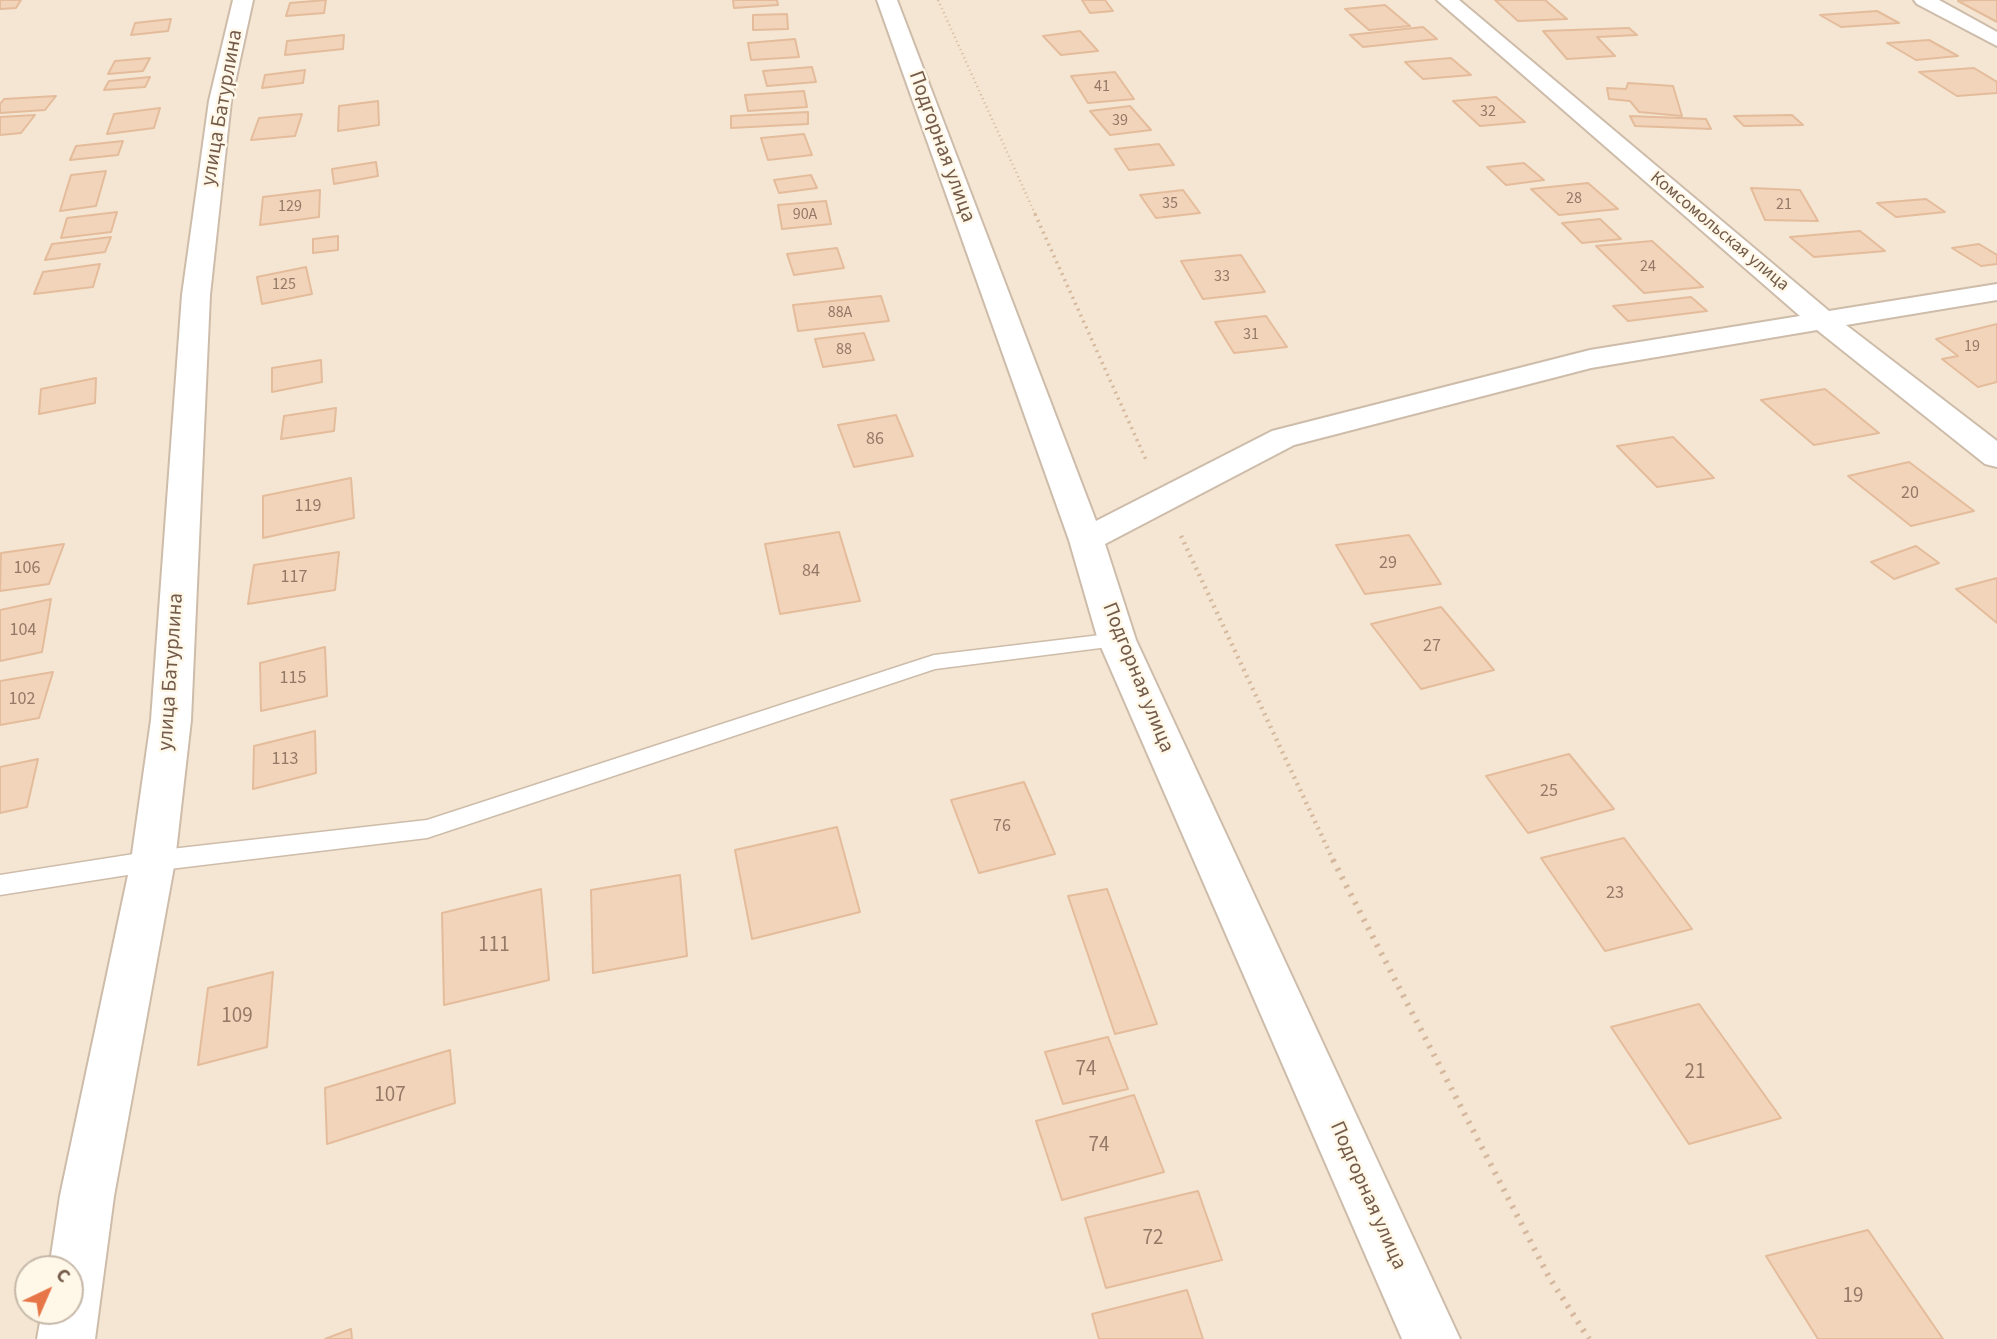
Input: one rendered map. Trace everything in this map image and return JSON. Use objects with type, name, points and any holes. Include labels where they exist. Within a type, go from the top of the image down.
[{"type":"street","name":"улица Батурлина","points":[[66,1339],[87,1196],[153,861],[171,720],[196,295],[220,101],[243,0]]},
{"type":"street","name":"Подгорная улица","points":[[887,0],[1086,540],[1117,640],[1432,1339]]},
{"type":"street","name":"Комсомольская улица","points":[[1447,0],[1824,322],[1997,457]]},
{"type":"street","points":[[1924,0],[1997,40]]},
{"type":"street","points":[[1086,540],[1283,438],[1590,359],[1997,292]]},
{"type":"lane","points":[[0,885],[153,861],[427,829],[934,662],[1117,640]]},
{"type":"path","points":[[938,0],[1164,499],[1331,857],[1549,1277],[1589,1339]]},
{"type":"shaded area","points":[[0,0],[1997,0],[1997,1339],[0,1339]]},
{"type":"building","points":[[0,0],[21,0],[16,8],[0,9]]},
{"type":"building","points":[[326,0],[324,13],[286,16],[290,3]]},
{"type":"building","points":[[733,0],[777,0],[778,5],[734,8]]},
{"type":"building","points":[[1082,0],[1105,0],[1113,11],[1090,13]]},
{"type":"building","points":[[1495,0],[1545,0],[1567,19],[1518,21]]},
{"type":"building","points":[[1972,0],[1997,0],[1997,22],[1958,1]]},
{"type":"building","points":[[1385,5],[1410,26],[1369,30],[1345,9]]},
{"type":"building","points":[[1877,11],[1899,23],[1841,27],[1820,15]]},
{"type":"building","points":[[787,14],[788,29],[753,30],[753,15]]},
{"type":"building","points":[[171,19],[168,31],[131,35],[135,23]]},
{"type":"building","points":[[1423,27],[1437,39],[1363,47],[1350,35]]},
{"type":"building","points":[[1629,28],[1637,35],[1597,37],[1615,56],[1567,59],[1543,31]]},
{"type":"building","points":[[1080,31],[1098,51],[1061,55],[1043,36]]},
{"type":"building","points":[[344,35],[343,49],[285,55],[287,41]]},
{"type":"building","points":[[795,39],[799,57],[751,60],[748,43]]},
{"type":"building","points":[[1929,40],[1958,56],[1916,60],[1887,43]]},
{"type":"building","points":[[150,58],[143,71],[108,74],[115,61]]},
{"type":"building","points":[[1451,58],[1471,75],[1423,79],[1405,62]]},
{"type":"building","points":[[812,67],[816,82],[767,86],[763,71]]},
{"type":"building","points":[[1974,68],[1997,82],[1997,93],[1957,96],[1919,72]]},
{"type":"building","points":[[305,70],[303,83],[262,88],[265,75]]},
{"type":"building","points":[[1115,72],[1134,99],[1088,103],[1071,76]]},
{"type":"building","points":[[150,77],[145,87],[104,90],[109,81]]},
{"type":"building","points":[[1628,83],[1673,86],[1682,116],[1639,112],[1630,101],[1609,99],[1607,88],[1626,89]]},
{"type":"building","points":[[804,91],[807,107],[748,111],[745,95]]},
{"type":"building","points":[[56,96],[45,110],[0,113],[0,104],[4,99]]},
{"type":"building","points":[[1496,97],[1525,122],[1480,126],[1453,101]]},
{"type":"building","points":[[378,101],[379,125],[338,131],[339,106]]},
{"type":"building","points":[[1130,106],[1151,130],[1110,135],[1090,111]]},
{"type":"building","points":[[160,108],[154,128],[107,134],[114,114]]},
{"type":"building","points":[[808,112],[808,124],[731,128],[731,116]]},
{"type":"building","points":[[302,114],[295,136],[251,140],[259,118]]},
{"type":"building","points":[[35,115],[21,133],[0,135],[0,117]]},
{"type":"building","points":[[1792,115],[1803,125],[1744,126],[1734,116]]},
{"type":"building","points":[[1630,116],[1706,119],[1711,129],[1635,126]]},
{"type":"building","points":[[804,134],[812,155],[768,160],[761,138]]},
{"type":"building","points":[[123,141],[118,155],[70,160],[76,146]]},
{"type":"building","points":[[1159,144],[1174,165],[1129,170],[1115,149]]},
{"type":"building","points":[[376,162],[378,176],[334,184],[332,169]]},
{"type":"building","points":[[1524,163],[1544,180],[1506,185],[1487,167]]},
{"type":"building","points":[[106,171],[96,206],[60,211],[71,175]]},
{"type":"building","points":[[811,175],[817,188],[779,193],[774,180]]},
{"type":"building","points":[[1588,183],[1618,209],[1559,215],[1531,189]]},
{"type":"building","points":[[1751,188],[1800,190],[1818,221],[1765,220]]},
{"type":"building","points":[[320,190],[319,217],[260,225],[263,197]]},
{"type":"building","points":[[1183,190],[1200,213],[1156,218],[1140,195]]},
{"type":"building","points":[[1926,199],[1945,212],[1896,217],[1877,203]]},
{"type":"building","points":[[826,201],[831,224],[782,229],[778,205]]},
{"type":"building","points":[[117,212],[111,232],[61,238],[67,218]]},
{"type":"building","points":[[1600,219],[1621,239],[1582,243],[1562,223]]},
{"type":"building","points":[[1860,231],[1885,251],[1814,257],[1790,237]]},
{"type":"building","points":[[338,236],[338,250],[313,253],[313,239]]},
{"type":"building","points":[[111,237],[105,252],[45,260],[52,244]]},
{"type":"building","points":[[1652,241],[1703,287],[1644,293],[1596,246]]},
{"type":"building","points":[[1979,244],[1997,255],[1997,264],[1981,266],[1952,248]]},
{"type":"building","points":[[837,248],[844,268],[794,275],[787,254]]},
{"type":"building","points":[[1241,255],[1265,292],[1203,299],[1181,261]]},
{"type":"building","points":[[100,264],[93,287],[34,294],[43,272]]},
{"type":"building","points":[[306,267],[312,294],[262,304],[257,277]]},
{"type":"building","points":[[881,296],[889,321],[798,331],[793,305]]},
{"type":"building","points":[[1691,297],[1707,311],[1628,321],[1613,306]]},
{"type":"building","points":[[1266,316],[1287,347],[1234,353],[1215,322]]},
{"type":"building","points":[[1997,324],[1997,382],[1978,387],[1942,359],[1958,356],[1936,339]]},
{"type":"building","points":[[864,333],[874,360],[823,367],[815,339]]},
{"type":"building","points":[[321,360],[322,382],[272,392],[272,368]]},
{"type":"building","points":[[96,378],[95,403],[39,414],[41,389]]},
{"type":"building","points":[[1825,389],[1879,433],[1814,445],[1761,400]]},
{"type":"building","points":[[336,408],[334,431],[281,439],[284,416]]},
{"type":"building","points":[[896,415],[913,456],[854,467],[838,425]]},
{"type":"building","points":[[1673,437],[1714,478],[1657,487],[1617,446]]},
{"type":"building","points":[[1909,462],[1974,511],[1911,526],[1848,476]]},
{"type":"building","points":[[351,478],[354,518],[263,538],[263,496]]},
{"type":"building","points":[[839,532],[860,601],[780,614],[765,544]]},
{"type":"building","points":[[1409,535],[1441,584],[1365,594],[1336,545]]},
{"type":"building","points":[[64,544],[49,584],[0,591],[1,553]]},
{"type":"building","points":[[1916,546],[1939,563],[1894,579],[1871,562]]},
{"type":"building","points":[[339,552],[335,590],[248,604],[254,565]]},
{"type":"building","points":[[1997,578],[1997,623],[1956,589]]},
{"type":"building","points":[[51,599],[42,652],[0,661],[0,610]]},
{"type":"building","points":[[1441,607],[1494,670],[1421,689],[1371,624]]},
{"type":"building","points":[[325,647],[327,696],[261,711],[260,663]]},
{"type":"building","points":[[53,672],[39,718],[0,725],[0,681]]},
{"type":"building","points":[[315,731],[316,773],[253,789],[254,746]]},
{"type":"building","points":[[1569,754],[1614,809],[1528,833],[1486,776]]},
{"type":"building","points":[[38,759],[27,807],[0,813],[0,767]]},
{"type":"building","points":[[1024,782],[1055,854],[979,873],[951,800]]},
{"type":"building","points":[[837,827],[860,912],[752,939],[735,850]]},
{"type":"building","points":[[1624,838],[1692,929],[1605,951],[1541,858]]},
{"type":"building","points":[[680,875],[687,956],[593,973],[591,890]]},
{"type":"building","points":[[541,889],[549,980],[444,1005],[442,913]]},
{"type":"building","points":[[1107,889],[1157,1024],[1115,1034],[1068,896]]},
{"type":"building","points":[[273,972],[267,1047],[198,1065],[208,988]]},
{"type":"building","points":[[1699,1004],[1781,1118],[1689,1144],[1611,1027]]},
{"type":"building","points":[[1108,1037],[1128,1089],[1063,1104],[1045,1052]]},
{"type":"building","points":[[450,1050],[455,1103],[327,1144],[325,1088]]},
{"type":"building","points":[[1134,1095],[1164,1172],[1062,1200],[1036,1121]]},
{"type":"building","points":[[1198,1191],[1222,1260],[1106,1288],[1085,1218]]},
{"type":"building","points":[[1868,1230],[1943,1339],[1818,1339],[1766,1256]]},
{"type":"building","points":[[1187,1290],[1203,1339],[1099,1339],[1092,1314]]},
{"type":"building","points":[[351,1329],[352,1339],[325,1339]]}]
